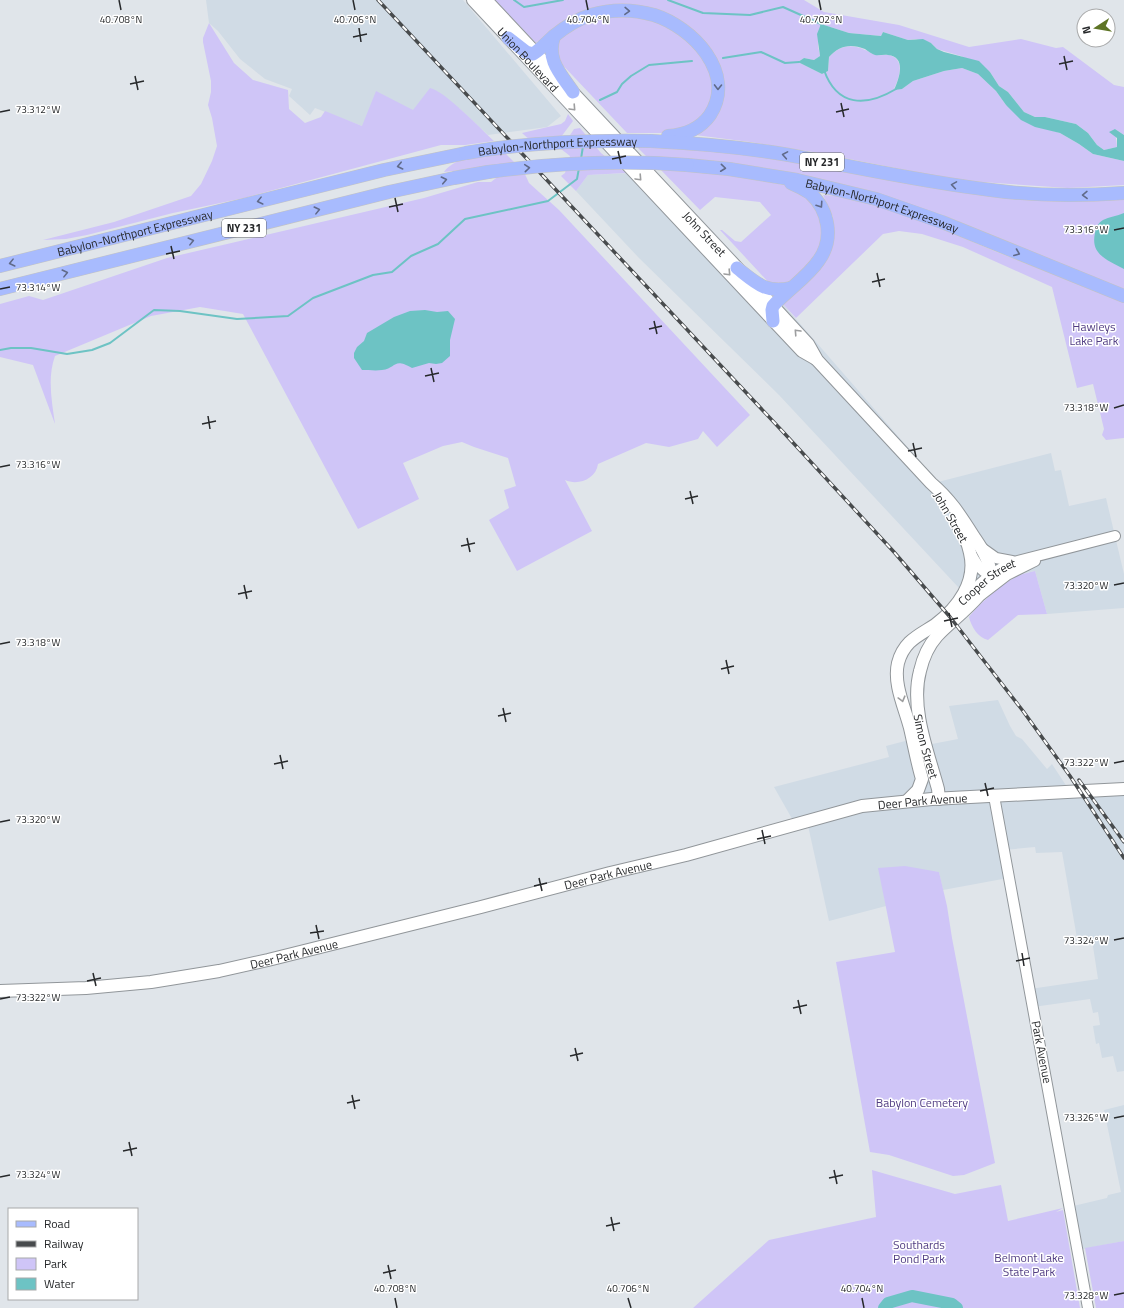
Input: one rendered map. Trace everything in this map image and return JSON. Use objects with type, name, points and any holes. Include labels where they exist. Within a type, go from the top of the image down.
[{"type":"main road","name":"Union Boulevard","points":[[473,0],[508,38],[587,115]]},
{"type":"main road","name":"Union Boulevard","points":[[486,0],[573,92],[587,115]]},
{"type":"main road","points":[[508,38],[526,52],[531,54],[573,22],[590,15],[609,11],[630,11],[654,15],[684,32],[695,41],[709,58],[717,76],[718,91],[714,106],[705,120],[688,132],[649,139]]},
{"type":"main road","points":[[554,36],[551,50],[552,59],[573,92]]},
{"type":"main road","name":"John Street","points":[[587,115],[773,306],[808,344],[817,360],[930,483],[974,548],[989,564],[990,575]]},
{"type":"main road","name":"John Street","points":[[587,115],[773,321],[802,351],[817,360]]},
{"type":"main road","name":"Babylon-Northport Expressway","points":[[0,266],[384,170],[466,153],[533,144],[649,139],[747,149],[938,183],[993,191],[1064,195],[1124,193]]},
{"type":"main road","name":"Babylon-Northport Expressway","points":[[0,289],[389,192],[454,178],[488,172],[582,163],[642,163],[729,169],[777,176],[840,189],[892,204],[942,222],[1123,295]]},
{"type":"main road","points":[[773,321],[773,306],[815,265],[822,255],[827,240],[828,224],[823,210],[811,194],[777,176]]},
{"type":"main road","points":[[737,268],[757,284],[765,288],[779,290],[791,288]]},
{"type":"main road","name":"John Street","points":[[957,604],[967,588],[970,579],[974,548]]},
{"type":"main road","points":[[973,601],[988,585],[990,575]]},
{"type":"main road","name":"Simon Street","points":[[936,799],[918,716],[916,692],[920,669],[927,652],[937,636],[973,601]]},
{"type":"main road","name":"Cooper Street","points":[[897,669],[901,656],[911,641],[941,620],[957,604]]},
{"type":"main road","name":"Simon Street","points":[[897,669],[899,688],[922,779],[918,790],[908,800]]},
{"type":"main road","name":"Simon Street","points":[[910,729],[918,745],[936,799]]},
{"type":"main road","name":"Deer Park Avenue","points":[[0,991],[86,988],[152,982],[219,971],[281,958],[610,873],[686,855],[862,806],[908,800],[1124,789]]},
{"type":"street","name":"Cooper Street","points":[[957,604],[965,599],[999,568],[1014,561],[1115,536]]},
{"type":"street","name":"John Street","points":[[974,548],[999,560],[1014,561]]},
{"type":"street","name":"Cooper Street","points":[[973,601],[1007,575],[1061,550]]},
{"type":"street","points":[[990,575],[1007,575]]},
{"type":"street","name":"Park Avenue","points":[[994,796],[1088,1308]]},
{"type":"shaded area","points":[[206,0],[463,0],[561,116],[547,127],[488,135],[459,108],[413,111],[362,126],[315,108],[310,115],[289,96],[292,89],[265,79],[240,59],[218,31],[209,23]]},
{"type":"shaded area","points":[[632,173],[765,319],[782,303],[938,482],[1051,453],[1055,471],[1061,470],[1069,506],[1106,498],[1124,574],[1124,608],[1047,614],[1035,571],[959,588],[779,395],[639,258],[576,191],[588,175]]},
{"type":"shaded area","points":[[998,700],[1016,736],[1022,739],[1047,769],[1052,764],[1069,790],[1124,787],[1124,1071],[1117,1072],[1113,1056],[1102,1058],[1099,1043],[1096,1044],[1093,1026],[1100,1025],[1098,1012],[1093,1013],[1090,999],[1033,1007],[1030,989],[1098,979],[1092,940],[1078,944],[1062,852],[1036,853],[1035,847],[1004,850],[1008,878],[943,890],[939,872],[879,868],[886,906],[829,921],[807,821],[795,824],[774,787],[889,757],[886,746],[909,740],[911,748],[958,739],[949,706]]},
{"type":"shaded area","points":[[1124,1105],[1124,1241],[1078,1250],[1069,1207],[1107,1198],[1108,1195],[1121,1192],[1104,1110]]},
{"type":"green space","points":[[495,0],[804,0],[824,12],[899,25],[969,47],[1021,39],[1056,48],[1063,47],[1114,85],[1124,87],[1124,135],[1115,129],[1117,147],[1104,150],[1097,145],[1088,133],[1076,124],[1045,117],[1035,117],[1024,112],[1008,92],[999,86],[990,72],[961,56],[937,49],[931,43],[916,39],[908,40],[883,32],[881,36],[849,33],[821,24],[818,46],[820,56],[814,60],[804,58],[798,62],[822,74],[828,71],[829,57],[841,48],[850,46],[860,48],[876,55],[889,55],[898,61],[900,70],[894,89],[902,89],[913,81],[944,71],[962,68],[978,74],[996,91],[1006,105],[1050,130],[1060,133],[1093,154],[1124,161],[1124,185],[1068,188],[967,181],[813,152],[695,135],[712,121],[718,111],[724,90],[675,19],[605,8],[541,43],[538,41],[536,43]]},
{"type":"green space","points":[[622,12],[674,27],[709,62],[714,99],[698,121],[667,133],[627,133],[556,58],[558,37],[572,26]]},
{"type":"green space","points":[[209,23],[234,63],[253,80],[288,90],[289,109],[305,123],[321,117],[325,111],[362,126],[376,91],[413,110],[430,88],[437,91],[453,103],[494,141],[465,145],[441,145],[244,198],[173,213],[87,235],[66,239],[43,240],[114,222],[191,196],[201,184],[212,161],[217,146],[208,105],[211,92],[211,81],[203,42],[203,38]]},
{"type":"green space","points":[[568,114],[573,121],[561,137],[531,141],[522,133],[561,124],[565,121]]},
{"type":"green space","points":[[580,128],[601,153],[626,173],[588,175],[576,191],[561,176],[565,173],[570,156],[561,149],[574,129]]},
{"type":"green space","points":[[635,145],[693,145],[879,175],[1124,197],[1124,289],[1106,283],[940,214],[849,186],[798,174],[751,166],[648,158]]},
{"type":"green space","points":[[504,152],[516,164],[444,172],[455,163],[471,157]]},
{"type":"green space","points":[[659,168],[732,175],[789,186],[809,195],[825,231],[818,255],[793,282],[772,286],[720,230],[735,241],[741,242],[771,215],[760,202],[715,197],[700,210]]},
{"type":"green space","points":[[524,172],[529,183],[559,210],[750,415],[717,447],[703,431],[698,439],[669,447],[646,443],[598,464],[594,474],[586,480],[581,482],[570,482],[565,480],[592,531],[517,571],[489,520],[509,508],[504,490],[516,486],[508,458],[462,442],[443,446],[403,463],[419,499],[358,529],[243,314],[200,307],[151,316],[55,356],[51,373],[51,381],[55,424],[33,365],[0,357],[0,304],[29,296],[43,300],[167,258],[424,198],[478,182],[491,182],[500,175]]},
{"type":"green space","name":"Hawleys Lake Park","points":[[823,195],[856,197],[916,218],[1124,302],[1124,438],[1106,440],[1102,435],[1104,429],[1093,384],[1077,388],[1052,287],[963,247],[922,234],[899,231],[883,234],[796,318],[782,303],[827,258],[834,240],[833,217]]},
{"type":"green space","points":[[1035,571],[1047,614],[1018,615],[988,640],[981,637],[971,624],[969,617],[973,612],[1007,582],[1020,575]]},
{"type":"green space","name":"Babylon Cemetery","points":[[905,866],[939,872],[947,906],[995,1163],[964,1175],[953,1176],[889,1155],[870,1152],[836,962],[895,952],[878,868]]},
{"type":"green space","name":"Southards Pond Park","points":[[872,1170],[955,1194],[1001,1185],[1008,1221],[1063,1208],[1056,1212],[1063,1210],[1080,1308],[693,1308],[769,1240],[876,1217]]},
{"type":"green space","name":"Belmont Lake State Park","points":[[1124,1241],[1124,1308],[1096,1308],[1085,1248]]},
{"type":"water","points":[[821,24],[849,33],[881,36],[883,32],[908,40],[923,39],[944,52],[979,61],[990,72],[999,86],[1008,92],[1024,112],[1035,117],[1045,117],[1076,124],[1088,133],[1097,145],[1104,150],[1117,147],[1117,138],[1109,132],[1115,129],[1124,135],[1124,161],[1093,154],[1060,133],[1035,127],[1021,120],[1006,105],[996,91],[978,74],[962,68],[944,71],[913,81],[902,89],[894,90],[900,69],[898,60],[894,57],[886,55],[875,55],[860,47],[850,46],[837,50],[829,57],[828,71],[822,74],[798,62],[804,58],[814,60],[820,56],[817,34]]},
{"type":"water","points":[[1124,213],[1124,269],[1102,256],[1095,247],[1094,240],[1096,229],[1101,221]]},
{"type":"water","points":[[425,310],[437,312],[448,311],[455,319],[450,340],[450,356],[442,363],[429,363],[412,368],[398,363],[382,370],[362,370],[354,358],[354,353],[357,347],[364,341],[367,333],[394,317],[410,311]]},
{"type":"waterway","points":[[514,0],[524,7],[563,0]]},
{"type":"waterway","points":[[668,0],[703,13],[750,15],[783,7],[821,25]]},
{"type":"waterway","points":[[723,58],[761,52],[785,63],[799,62]]},
{"type":"waterway","points":[[600,100],[617,92],[622,84],[631,76],[649,65],[692,61]]},
{"type":"waterway","points":[[824,70],[830,82],[837,91],[845,97],[854,100],[863,101],[874,99],[896,89]]},
{"type":"waterway","points":[[581,159],[583,146]]},
{"type":"waterway","points":[[0,350],[11,348],[31,348],[67,354],[92,350],[110,343],[154,310],[180,311],[237,319],[288,316],[313,298],[373,275],[392,272],[411,256],[438,244],[465,219],[548,201],[577,179],[579,168]]},
{"type":"waterway","points":[[884,1308],[888,1303],[912,1296],[952,1304],[957,1308]]},
{"type":"railway","points":[[378,0],[894,552],[950,617],[1023,711],[1070,776],[1124,858]]},
{"type":"railway","points":[[1079,780],[1124,842]]}]
